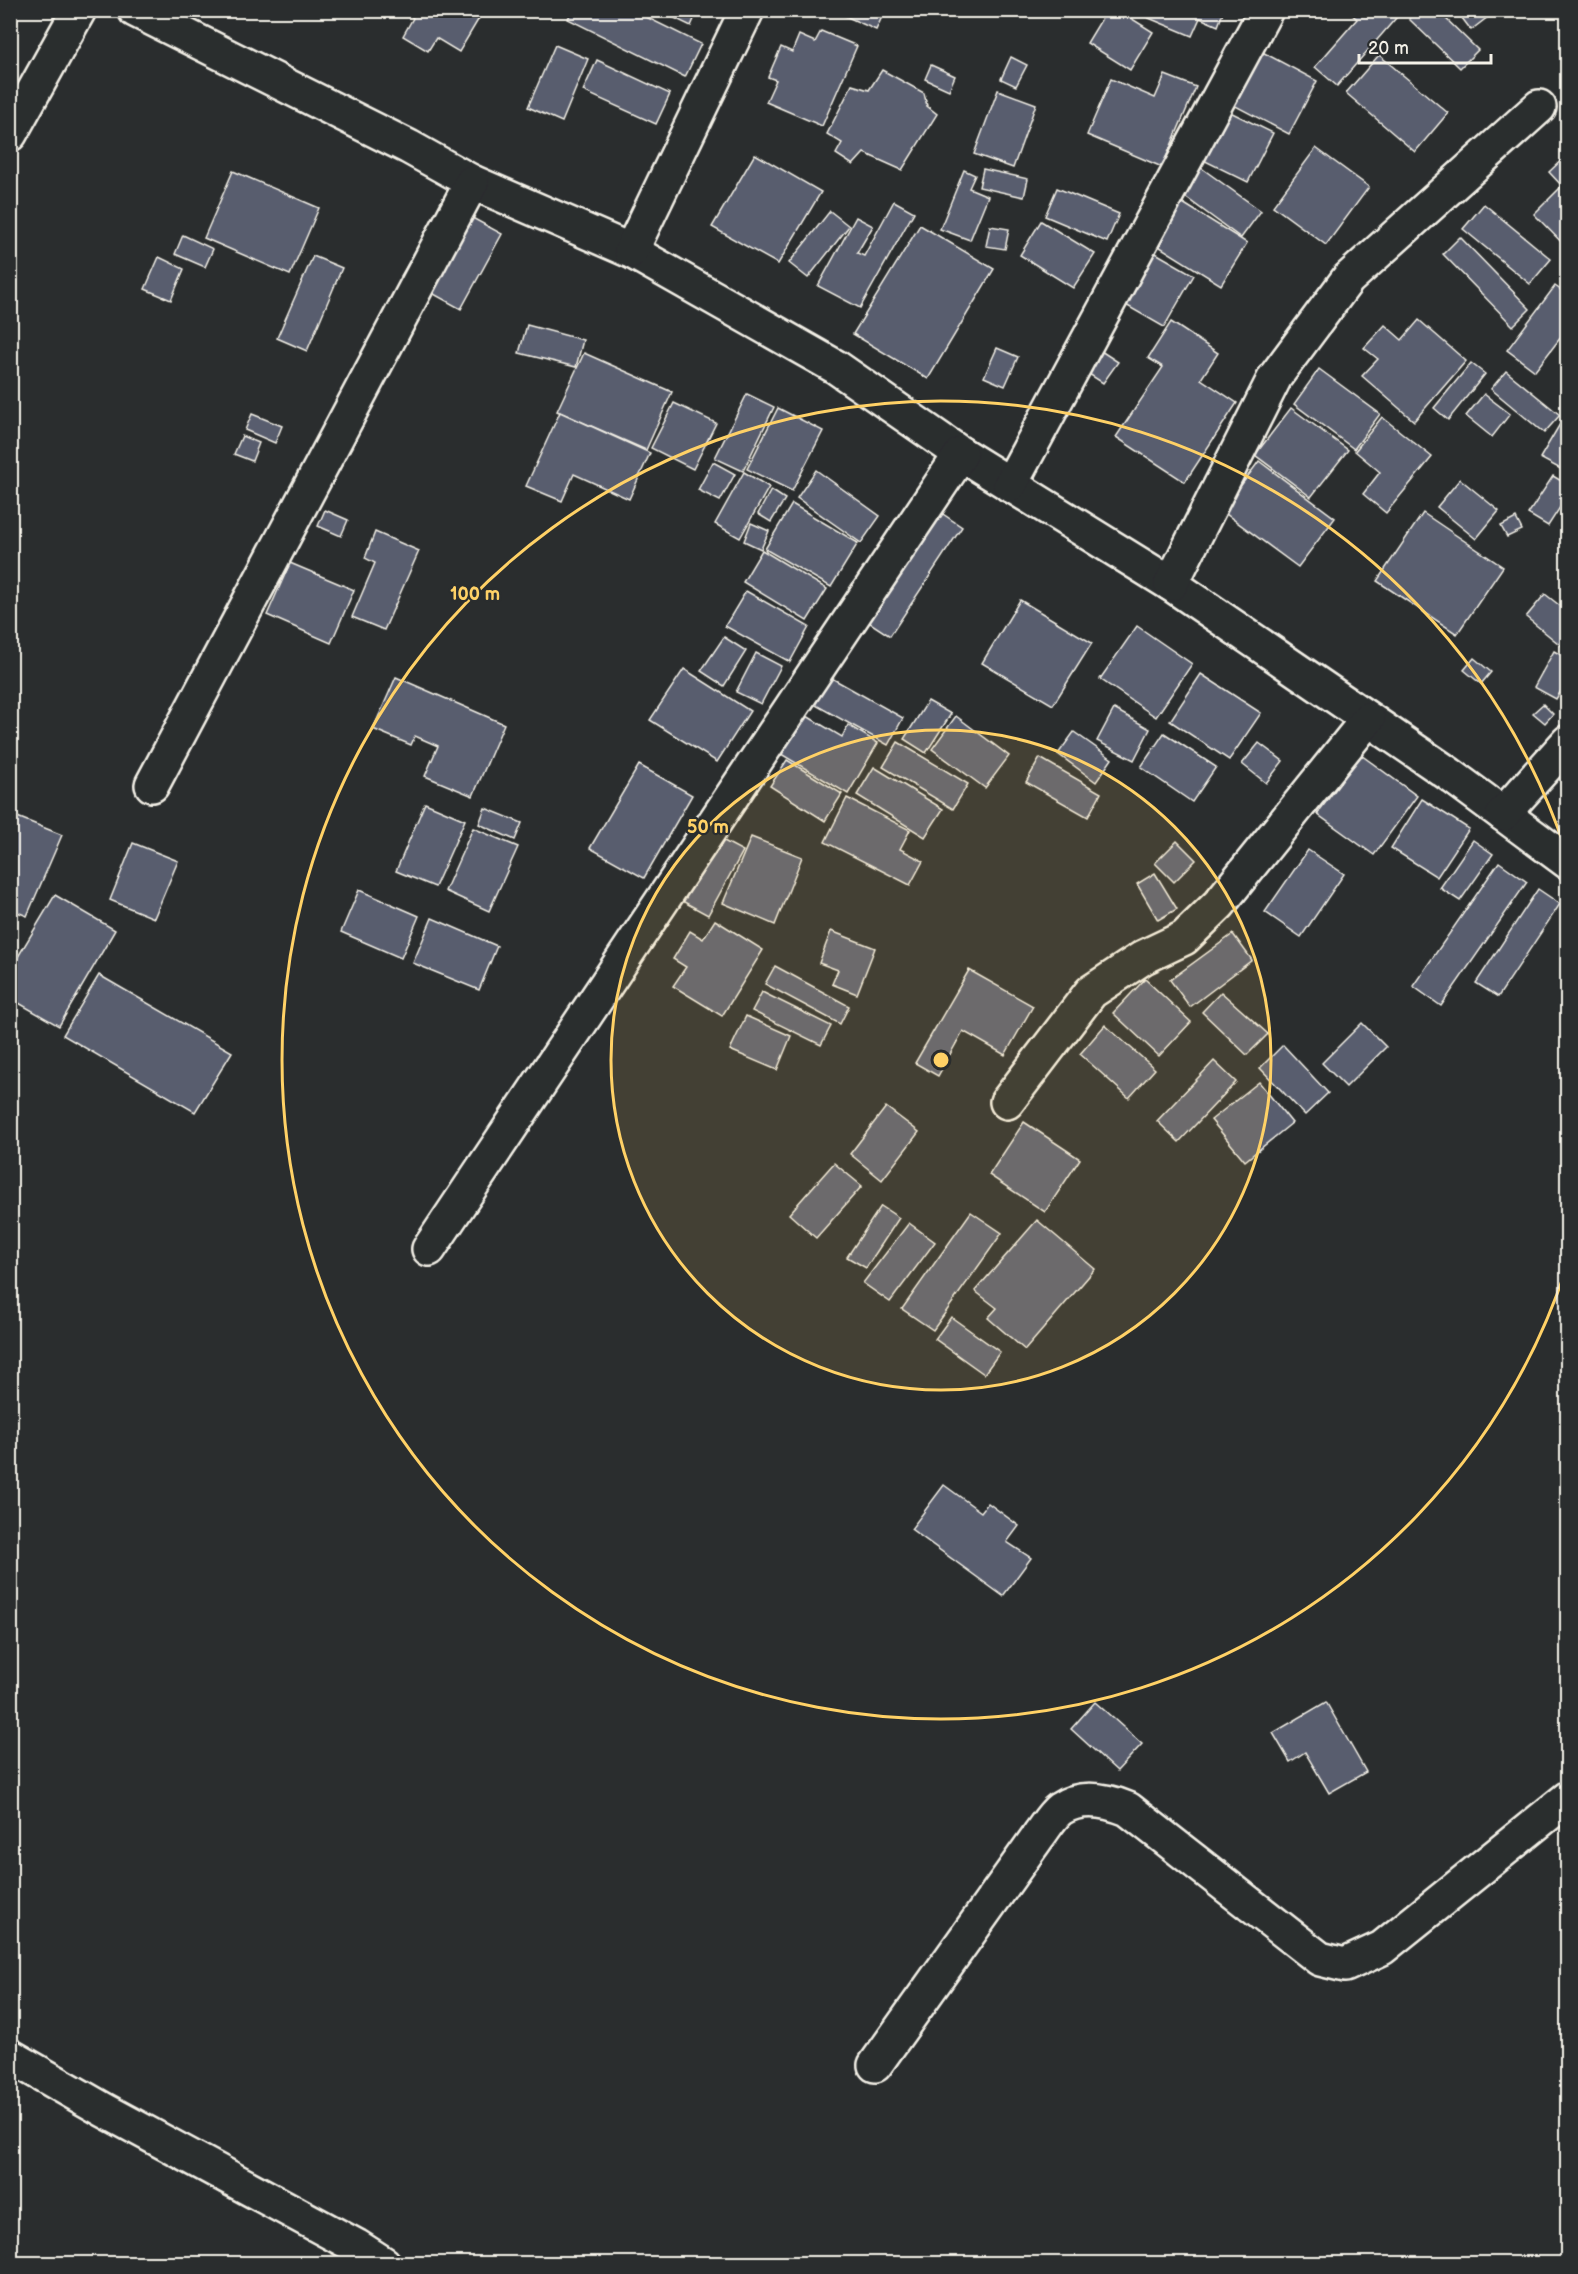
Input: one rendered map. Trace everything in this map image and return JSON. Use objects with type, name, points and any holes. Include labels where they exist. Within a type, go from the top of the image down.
[{"type":"street","points":[[10,134],[79,10]]},
{"type":"street","points":[[135,10],[409,147],[472,182],[631,251],[836,367],[961,454],[1171,584],[1449,774],[1568,862]]},
{"type":"street","points":[[631,251],[747,10]]},
{"type":"street","points":[[1010,485],[1266,10]]},
{"type":"street","points":[[1171,584],[1275,377],[1348,279],[1539,107]]},
{"type":"street","points":[[152,785],[472,182]]},
{"type":"street","points":[[429,1250],[961,454]]},
{"type":"street","points":[[1007,1102],[1091,992],[1144,957],[1185,938],[1219,904],[1368,719]]},
{"type":"street","points":[[1503,814],[1568,742]]},
{"type":"street","points":[[875,2065],[1039,1835],[1059,1810],[1081,1800],[1110,1802],[1128,1809],[1320,1959],[1345,1965],[1382,1947],[1568,1798]]},
{"type":"street","points":[[10,2056],[104,2110],[356,2246],[384,2264]]},
{"type":"building","points":[[401,10],[484,10],[459,52],[436,38],[428,51],[403,36],[413,18]]},
{"type":"building","points":[[572,10],[632,10],[701,44],[685,77],[568,19]]},
{"type":"building","points":[[670,10],[698,10],[691,26],[668,15]]},
{"type":"building","points":[[832,10],[885,10],[876,30]]},
{"type":"building","points":[[1107,10],[1118,10],[1153,32],[1130,70],[1087,43]]},
{"type":"building","points":[[1224,10],[1218,26],[1200,18],[1192,36],[1132,11]]},
{"type":"building","points":[[1347,10],[1403,10],[1337,86],[1315,67],[1357,19]]},
{"type":"building","points":[[1417,10],[1437,10],[1478,50],[1460,68],[1409,19]]},
{"type":"building","points":[[1456,10],[1497,10],[1471,30]]},
{"type":"building","points":[[821,31],[857,46],[822,126],[766,102],[776,80],[768,77],[781,47],[792,52],[799,35],[815,42]]},
{"type":"building","points":[[555,45],[588,59],[562,122],[528,107]]},
{"type":"building","points":[[1253,47],[1317,81],[1289,134],[1224,100]]},
{"type":"building","points":[[1379,55],[1448,113],[1415,152],[1346,93]]},
{"type":"building","points":[[1011,57],[1027,65],[1016,86],[1001,79]]},
{"type":"building","points":[[597,60],[670,94],[656,124],[583,91]]},
{"type":"building","points":[[931,65],[955,76],[949,90],[925,79]]},
{"type":"building","points":[[882,70],[924,93],[927,106],[937,114],[902,170],[864,153],[853,165],[836,154],[842,143],[827,134],[852,85],[869,90]]},
{"type":"building","points":[[1165,75],[1196,87],[1162,167],[1087,135],[1111,79],[1155,98]]},
{"type":"building","points":[[998,90],[1036,104],[1013,168],[974,154]]},
{"type":"building","points":[[1220,107],[1273,133],[1248,182],[1195,156]]},
{"type":"building","points":[[1316,148],[1369,187],[1326,245],[1273,206]]},
{"type":"building","points":[[755,154],[821,192],[778,264],[712,227]]},
{"type":"building","points":[[1568,154],[1568,249],[1534,214],[1562,186],[1549,172]]},
{"type":"building","points":[[1193,162],[1261,211],[1241,238],[1173,188]]},
{"type":"building","points":[[983,169],[1028,179],[1024,197],[979,187]]},
{"type":"building","points":[[964,170],[975,175],[969,188],[988,196],[970,240],[940,229]]},
{"type":"building","points":[[233,171],[319,208],[290,275],[204,238]]},
{"type":"building","points":[[1057,188],[1119,214],[1107,242],[1045,216]]},
{"type":"building","points":[[1178,200],[1247,243],[1221,285],[1152,242]]},
{"type":"building","points":[[894,201],[914,212],[860,308],[818,286],[856,217],[873,226],[857,253],[864,256]]},
{"type":"building","points":[[443,202],[502,234],[461,309],[401,276]]},
{"type":"building","points":[[1484,204],[1551,259],[1530,284],[1463,229]]},
{"type":"building","points":[[830,211],[849,226],[808,278],[789,263]]},
{"type":"building","points":[[1041,221],[1095,254],[1073,288],[1020,255]]},
{"type":"building","points":[[920,225],[994,269],[928,379],[853,334]]},
{"type":"building","points":[[990,226],[1009,229],[1005,249],[986,246]]},
{"type":"building","points":[[183,235],[213,249],[205,267],[175,254]]},
{"type":"building","points":[[1460,237],[1530,309],[1513,326],[1443,254]]},
{"type":"building","points":[[1147,248],[1194,275],[1164,327],[1117,300]]},
{"type":"building","points":[[313,256],[342,268],[307,351],[277,338]]},
{"type":"building","points":[[159,257],[184,269],[171,300],[145,289]]},
{"type":"building","points":[[1555,286],[1568,295],[1568,328],[1535,371],[1507,350]]},
{"type":"building","points":[[1419,320],[1466,361],[1414,421],[1362,376],[1378,359],[1364,348],[1385,325],[1402,340]]},
{"type":"building","points":[[1171,322],[1218,353],[1201,379],[1237,403],[1185,482],[1116,437],[1163,367],[1148,358]]},
{"type":"building","points":[[527,325],[583,340],[576,367],[519,353]]},
{"type":"building","points":[[1084,340],[1118,362],[1103,383],[1070,362]]},
{"type":"building","points":[[997,348],[1018,357],[1005,386],[984,377]]},
{"type":"building","points":[[584,353],[672,392],[646,450],[557,411]]},
{"type":"building","points":[[1471,363],[1485,374],[1448,420],[1434,408]]},
{"type":"building","points":[[1319,369],[1380,414],[1354,449],[1294,404]]},
{"type":"building","points":[[1506,371],[1560,415],[1544,433],[1491,389]]},
{"type":"building","points":[[747,394],[774,407],[743,471],[715,458]]},
{"type":"building","points":[[1484,394],[1510,414],[1492,437],[1466,416]]},
{"type":"building","points":[[674,403],[716,423],[693,469],[651,448]]},
{"type":"building","points":[[778,408],[823,431],[792,491],[747,469]]},
{"type":"building","points":[[1291,408],[1348,450],[1311,497],[1255,455]]},
{"type":"building","points":[[560,412],[650,453],[629,499],[574,474],[562,501],[526,486]]},
{"type":"building","points":[[252,414],[282,426],[275,443],[245,430]]},
{"type":"building","points":[[1382,417],[1432,457],[1386,513],[1363,494],[1380,472],[1355,451]]},
{"type":"building","points":[[1560,424],[1568,428],[1568,473],[1540,458]]},
{"type":"building","points":[[242,436],[259,443],[252,461],[234,454]]},
{"type":"building","points":[[1259,461],[1335,518],[1298,567],[1222,511]]},
{"type":"building","points":[[713,462],[735,474],[720,501],[698,490]]},
{"type":"building","points":[[816,470],[880,516],[861,543],[797,498]]},
{"type":"building","points":[[744,472],[769,487],[740,538],[715,524]]},
{"type":"building","points":[[1553,476],[1568,485],[1568,495],[1548,526],[1528,514]]},
{"type":"building","points":[[1460,479],[1499,511],[1476,539],[1437,507]]},
{"type":"building","points":[[771,490],[785,499],[771,522],[758,514]]},
{"type":"building","points":[[792,504],[858,543],[831,587],[765,549]]},
{"type":"building","points":[[931,506],[962,527],[890,636],[858,615]]},
{"type":"building","points":[[325,510],[348,520],[341,536],[318,526]]},
{"type":"building","points":[[1423,513],[1503,567],[1457,634],[1377,581]]},
{"type":"building","points":[[1516,518],[1522,530],[1507,537],[1501,526]]},
{"type":"building","points":[[751,523],[769,531],[761,549],[744,541]]},
{"type":"building","points":[[375,532],[419,551],[384,630],[352,617],[375,563],[365,558]]},
{"type":"building","points":[[762,550],[827,589],[807,621],[743,582]]},
{"type":"building","points":[[290,563],[354,590],[331,643],[267,615]]},
{"type":"building","points":[[746,591],[809,627],[790,662],[725,626]]},
{"type":"building","points":[[1545,594],[1568,612],[1568,643],[1564,648],[1526,617]]},
{"type":"building","points":[[1020,600],[1092,643],[1053,705],[982,663]]},
{"type":"building","points":[[1137,626],[1192,664],[1156,717],[1100,679]]},
{"type":"building","points":[[724,637],[746,651],[724,686],[701,671]]},
{"type":"building","points":[[1554,651],[1568,659],[1568,680],[1556,699],[1534,687]]},
{"type":"building","points":[[756,653],[781,666],[761,704],[736,692]]},
{"type":"building","points":[[1474,658],[1491,672],[1481,684],[1464,670]]},
{"type":"building","points":[[684,669],[750,711],[717,762],[650,720]]},
{"type":"building","points":[[819,671],[903,718],[888,745],[803,698]]},
{"type":"building","points":[[1201,674],[1261,713],[1229,760],[1170,721]]},
{"type":"building","points":[[396,677],[504,724],[473,796],[425,776],[438,746],[415,736],[411,745],[373,729]]},
{"type":"building","points":[[928,701],[951,714],[926,753],[904,739]]},
{"type":"building","points":[[1543,704],[1553,714],[1545,723],[1533,713]]},
{"type":"building","points":[[790,706],[842,737],[848,725],[878,743],[848,794],[766,745]]},
{"type":"building","points":[[1114,709],[1150,729],[1134,760],[1097,741]]},
{"type":"building","points":[[956,716],[1009,756],[985,788],[932,749]]},
{"type":"building","points":[[1074,732],[1112,759],[1096,782],[1058,754]]},
{"type":"building","points":[[1164,733],[1216,767],[1192,802],[1141,767]]},
{"type":"building","points":[[898,742],[968,784],[953,809],[883,767]]},
{"type":"building","points":[[1259,743],[1283,761],[1266,783],[1242,764]]},
{"type":"building","points":[[1361,755],[1417,796],[1374,855],[1317,814]]},
{"type":"building","points":[[1040,758],[1101,793],[1088,817],[1026,782]]},
{"type":"building","points":[[787,760],[842,794],[825,821],[770,786]]},
{"type":"building","points":[[639,765],[692,795],[644,878],[590,848]]},
{"type":"building","points":[[874,767],[943,809],[925,837],[857,795]]},
{"type":"building","points":[[847,798],[910,830],[900,849],[923,861],[910,885],[825,842]]},
{"type":"building","points":[[1422,799],[1469,829],[1437,877],[1391,848]]},
{"type":"building","points":[[425,803],[465,820],[435,887],[396,871]]},
{"type":"building","points":[[485,808],[522,823],[515,840],[479,824]]},
{"type":"building","points":[[10,814],[62,835],[27,916],[10,909]]},
{"type":"building","points":[[473,828],[518,847],[489,911],[445,891]]},
{"type":"building","points":[[705,831],[743,851],[708,915],[671,895]]},
{"type":"building","points":[[751,837],[802,857],[775,925],[723,903]]},
{"type":"building","points":[[1473,840],[1493,854],[1460,901],[1440,888]]},
{"type":"building","points":[[1177,841],[1196,860],[1174,882],[1155,863]]},
{"type":"building","points":[[133,843],[178,861],[154,918],[110,900]]},
{"type":"building","points":[[1308,850],[1344,874],[1301,937],[1265,912]]},
{"type":"building","points":[[1499,862],[1527,882],[1441,1006],[1413,986]]},
{"type":"building","points":[[1155,873],[1177,909],[1158,920],[1137,884]]},
{"type":"building","points":[[1538,889],[1560,904],[1498,997],[1476,983]]},
{"type":"building","points":[[359,890],[419,916],[401,958],[341,932]]},
{"type":"building","points":[[55,895],[115,930],[59,1026],[10,998],[10,970]]},
{"type":"building","points":[[432,918],[497,946],[479,990],[413,963]]},
{"type":"building","points":[[715,920],[763,950],[722,1016],[673,986],[686,967],[673,959],[690,931],[703,939]]},
{"type":"building","points":[[831,931],[875,948],[857,994],[832,984],[838,970],[819,963]]},
{"type":"building","points":[[1233,934],[1252,960],[1190,1007],[1170,980]]},
{"type":"building","points":[[775,966],[849,1006],[840,1024],[765,984]]},
{"type":"building","points":[[969,970],[1033,1006],[1005,1055],[963,1031],[938,1076],[915,1063]]},
{"type":"building","points":[[99,975],[232,1052],[195,1112],[63,1035]]},
{"type":"building","points":[[1145,979],[1191,1022],[1159,1056],[1113,1013]]},
{"type":"building","points":[[762,992],[831,1026],[821,1045],[752,1011]]},
{"type":"building","points":[[1221,992],[1268,1034],[1247,1055],[1202,1012]]},
{"type":"building","points":[[746,1016],[791,1036],[777,1070],[730,1050]]},
{"type":"building","points":[[1362,1023],[1386,1047],[1346,1087],[1322,1063]]},
{"type":"building","points":[[1105,1025],[1155,1069],[1129,1098],[1080,1054]]},
{"type":"building","points":[[1283,1045],[1328,1093],[1305,1115],[1260,1068]]},
{"type":"building","points":[[1214,1061],[1236,1082],[1179,1142],[1157,1121]]},
{"type":"building","points":[[1259,1082],[1292,1123],[1245,1161],[1211,1120]]},
{"type":"building","points":[[886,1107],[919,1132],[882,1180],[850,1154]]},
{"type":"building","points":[[1024,1122],[1080,1159],[1045,1212],[989,1175]]},
{"type":"building","points":[[834,1163],[862,1186],[816,1238],[789,1214]]},
{"type":"building","points":[[881,1206],[899,1218],[866,1268],[847,1257]]},
{"type":"building","points":[[971,1212],[1002,1233],[933,1330],[902,1309]]},
{"type":"building","points":[[1037,1220],[1095,1269],[1025,1350],[988,1318],[997,1308],[975,1291]]},
{"type":"building","points":[[909,1223],[935,1242],[890,1302],[863,1283]]},
{"type":"building","points":[[951,1317],[1000,1352],[984,1374],[935,1339]]},
{"type":"building","points":[[944,1485],[981,1512],[988,1503],[1019,1526],[1007,1542],[1031,1558],[1003,1596],[911,1529]]},
{"type":"building","points":[[1095,1702],[1142,1744],[1117,1771],[1071,1729]]},
{"type":"building","points":[[1326,1702],[1366,1772],[1329,1793],[1305,1752],[1290,1762],[1273,1733]]}]
